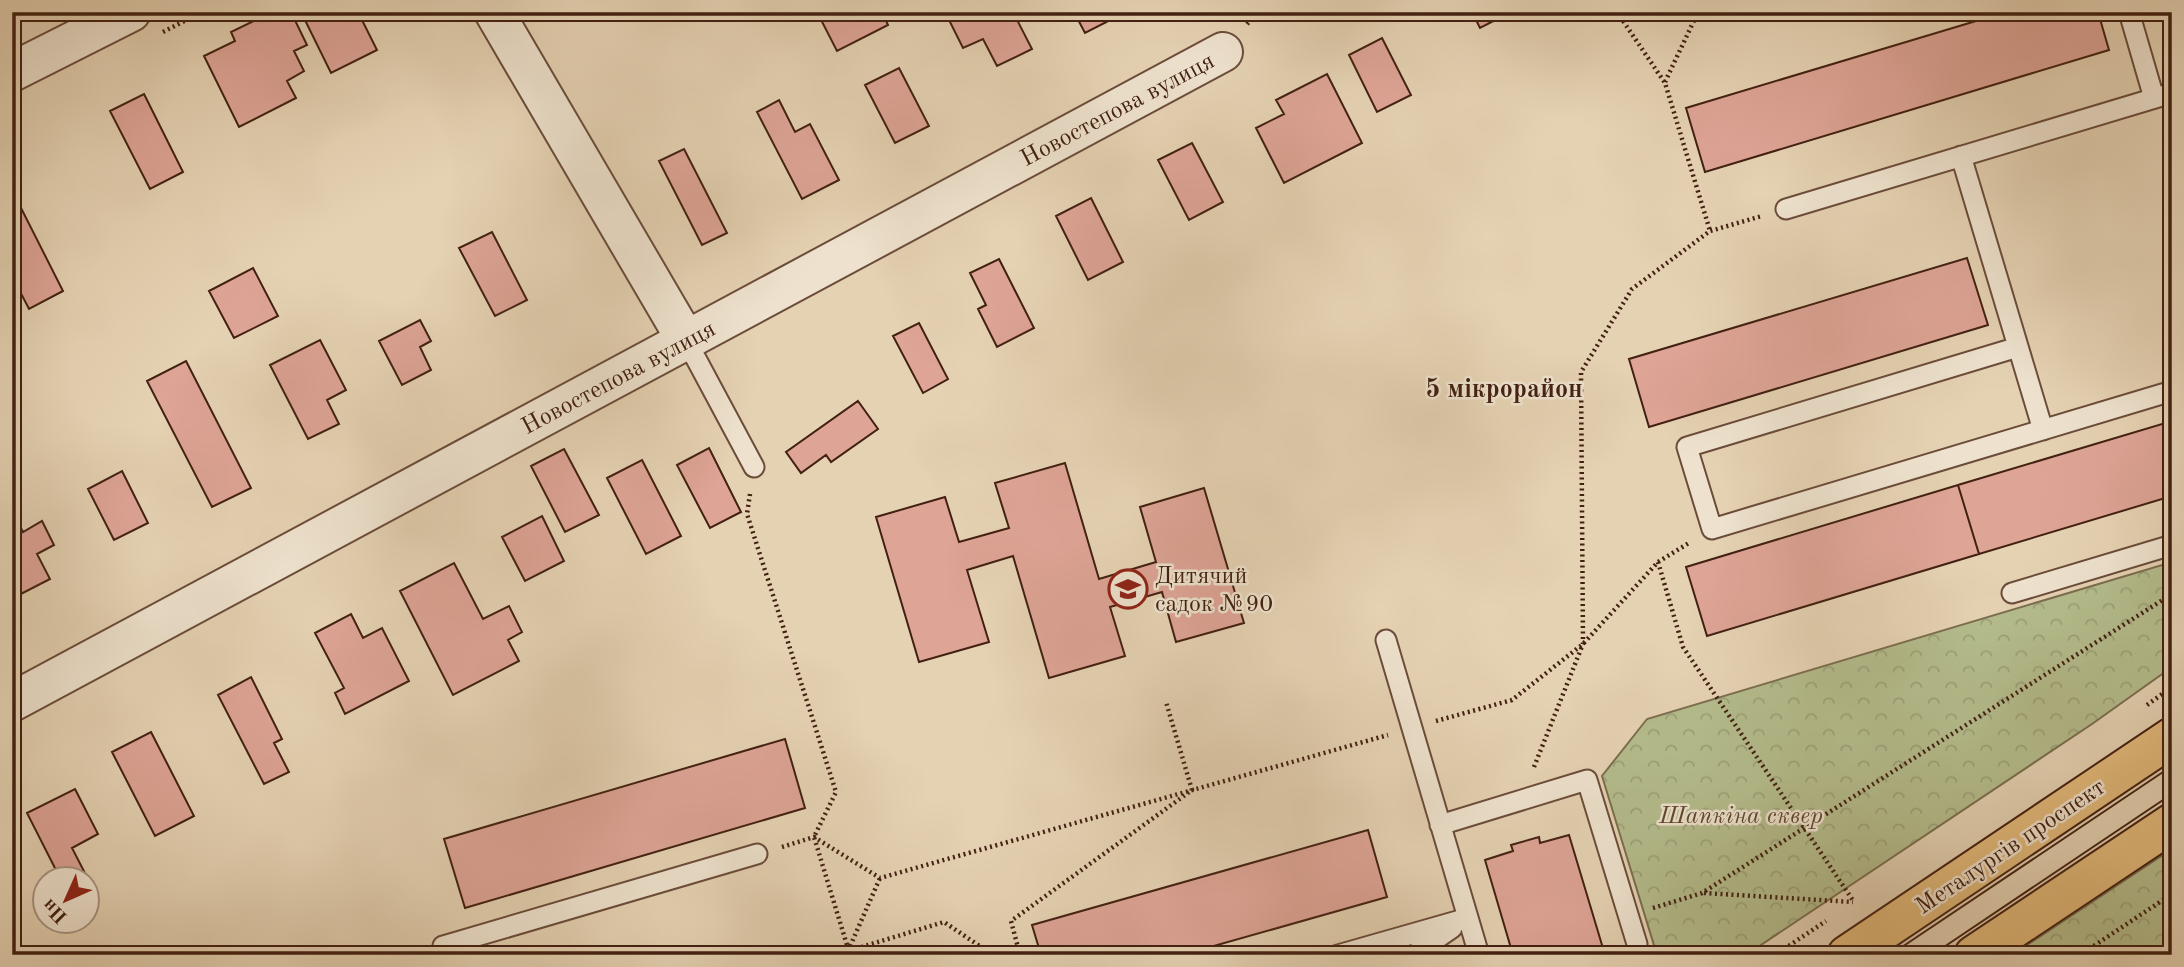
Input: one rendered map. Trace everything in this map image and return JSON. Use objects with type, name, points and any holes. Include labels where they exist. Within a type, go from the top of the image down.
[{"type":"main road","name":"Металургів проспект","points":[[1847,955],[2172,737]]},
{"type":"main road","points":[[1974,955],[2172,823]]},
{"type":"street","points":[[12,72],[131,12]]},
{"type":"street","points":[[494,12],[686,340]]},
{"type":"street","name":"Новостепова вулиця","points":[[12,702],[1223,52]]},
{"type":"lane","points":[[1786,209],[2163,96],[2129,12]]},
{"type":"lane","points":[[1961,156],[2043,430]]},
{"type":"lane","points":[[686,340],[754,467]]},
{"type":"lane","points":[[2018,347],[1687,447],[1712,529],[2172,391]]},
{"type":"lane","points":[[2012,593],[2172,545]]},
{"type":"lane","points":[[1386,640],[1479,955]]},
{"type":"lane","points":[[1440,825],[1587,780],[1637,944]]},
{"type":"lane","points":[[446,955],[443,946],[757,854]]},
{"type":"lane","points":[[1338,955],[1468,918]]},
{"type":"lane","points":[[1413,955],[1468,918]]},
{"type":"path","points":[[1617,12],[1665,82],[1710,231]]},
{"type":"path","points":[[1665,82],[1698,12]]},
{"type":"path","points":[[1521,800],[1583,644],[1581,372],[1632,289],[1710,231],[1786,209]]},
{"type":"path","points":[[747,514],[836,792],[814,837],[849,953]]},
{"type":"path","points":[[814,837],[880,878],[1512,700],[1583,644],[1658,562],[1712,529]]},
{"type":"path","points":[[1658,562],[1683,647],[1854,902],[1702,893]]},
{"type":"path","points":[[1628,915],[1702,893],[2172,594]]},
{"type":"path","points":[[1166,702],[1192,790]]},
{"type":"path","points":[[1020,955],[1011,920],[1192,790]]},
{"type":"path","points":[[849,953],[880,878]]},
{"type":"path","points":[[2080,955],[2172,894]]},
{"type":"path","points":[[835,955],[849,953],[944,922],[993,955]]},
{"type":"green space","name":"Шапкіна сквер","points":[[2172,562],[2172,667],[2092,724],[1746,955],[1657,955],[1602,776],[1647,719]]},
{"type":"green space","points":[[2172,849],[2172,955],[2012,955]]},
{"type":"building","points":[[254,12],[291,12],[307,45],[294,51],[304,71],[287,81],[296,98],[239,127],[204,56],[235,41],[231,32],[258,19]]},
{"type":"building","points":[[301,12],[358,12],[377,50],[331,73]]},
{"type":"building","points":[[817,12],[882,12],[888,25],[837,51]]},
{"type":"building","points":[[1013,12],[1032,49],[997,66],[983,39],[963,48],[946,14]]},
{"type":"building","points":[[1074,12],[1118,12],[1120,15],[1085,33]]},
{"type":"building","points":[[1472,12],[1511,12],[1480,28]]},
{"type":"building","points":[[2006,12],[2098,12],[2109,50],[1705,172],[1686,108]]},
{"type":"building","points":[[1382,38],[1411,95],[1377,112],[1349,55]]},
{"type":"building","points":[[899,68],[929,126],[895,143],[865,85]]},
{"type":"building","points":[[1327,74],[1362,143],[1284,183],[1256,128],[1284,114],[1276,100]]},
{"type":"building","points":[[144,94],[183,172],[150,189],[110,111]]},
{"type":"building","points":[[779,100],[795,132],[810,124],[839,180],[802,199],[757,112]]},
{"type":"building","points":[[1192,143],[1223,202],[1189,220],[1158,160]]},
{"type":"building","points":[[684,149],[727,233],[702,245],[659,161]]},
{"type":"building","points":[[1091,198],[1123,262],[1088,280],[1056,216]]},
{"type":"building","points":[[19,204],[63,291],[29,309],[12,276],[12,208]]},
{"type":"building","points":[[492,232],[527,300],[495,316],[459,248]]},
{"type":"building","points":[[1967,258],[1988,325],[1649,427],[1629,359]]},
{"type":"building","points":[[999,259],[1034,328],[997,347],[978,309],[986,305],[970,273]]},
{"type":"building","points":[[253,268],[278,316],[234,338],[209,291]]},
{"type":"building","points":[[420,320],[431,341],[420,347],[431,370],[402,385],[379,341]]},
{"type":"building","points":[[919,323],[948,379],[923,393],[893,336]]},
{"type":"building","points":[[320,340],[346,390],[327,400],[339,424],[308,439],[270,365]]},
{"type":"building","points":[[186,361],[251,488],[212,507],[147,381]]},
{"type":"building","points":[[858,401],[878,429],[831,462],[826,455],[801,473],[786,452]]},
{"type":"building","points":[[2172,421],[2172,496],[1979,554],[1958,485]]},
{"type":"building","points":[[709,448],[741,512],[710,528],[677,465]]},
{"type":"building","points":[[564,449],[599,515],[565,532],[531,466]]},
{"type":"building","points":[[642,460],[681,536],[646,554],[607,478]]},
{"type":"building","points":[[1065,463],[1099,579],[1156,562],[1140,507],[1204,488],[1244,623],[1176,642],[1162,592],[1110,607],[1125,656],[1049,678],[1013,556],[967,570],[989,642],[919,662],[876,517],[945,497],[959,542],[1009,528],[995,483]]},
{"type":"building","points":[[122,471],[148,523],[114,540],[88,489]]},
{"type":"building","points":[[1958,485],[1979,554],[1707,636],[1686,567]]},
{"type":"building","points":[[12,511],[23,532],[42,521],[54,545],[37,554],[50,579],[13,598]]},
{"type":"building","points":[[542,516],[564,561],[525,581],[502,537]]},
{"type":"building","points":[[454,563],[483,619],[509,606],[522,632],[508,640],[519,661],[453,695],[400,591]]},
{"type":"building","points":[[351,614],[363,638],[382,628],[409,681],[345,714],[335,693],[344,688],[315,633]]},
{"type":"building","points":[[251,677],[282,739],[274,743],[289,772],[264,784],[218,695]]},
{"type":"building","points":[[151,732],[194,816],[155,836],[112,752]]},
{"type":"building","points":[[785,739],[805,808],[465,908],[444,839]]},
{"type":"building","points":[[75,789],[98,834],[72,848],[81,866],[54,866],[27,813]]},
{"type":"building","points":[[1368,830],[1387,897],[1182,955],[1041,955],[1032,925]]},
{"type":"building","points":[[1569,835],[1605,955],[1513,955],[1485,860],[1513,851],[1511,845],[1539,837],[1540,843]]},
{"type":"tram line","points":[[1890,955],[2172,766]]},
{"type":"tram line","points":[[1932,955],[2172,794]]},
{"type":"place","name":"Дитячий садок №90","points":[[1128,589]]},
{"type":"district","name":"5 мікрорайон","points":[[1504,388]]}]
